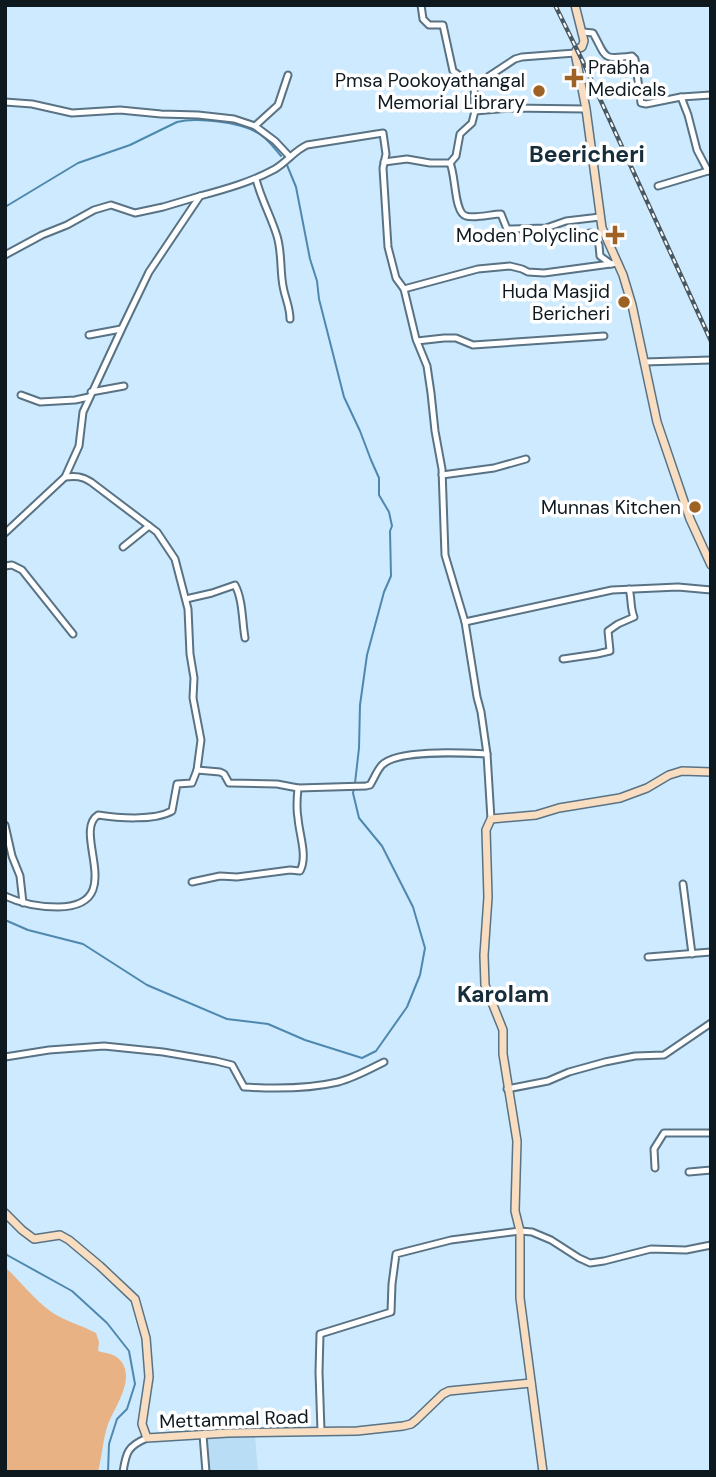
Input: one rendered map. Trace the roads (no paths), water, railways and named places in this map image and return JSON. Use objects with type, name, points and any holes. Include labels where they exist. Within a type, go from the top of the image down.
[{"type":"main road","points":[[575,5],[584,44],[575,53],[586,109],[602,228],[632,305],[657,422],[690,519],[711,565]]},
{"type":"main road","points":[[543,1472],[520,1298],[520,1231],[515,1211],[517,1141],[503,1054],[503,1030],[485,985],[488,897],[486,830],[491,819],[536,815],[620,797],[647,788],[668,775],[682,771],[711,772]]},
{"type":"main road","name":"Mettammal Road","points":[[5,1213],[34,1239],[63,1236],[135,1299],[146,1338],[149,1377],[142,1424],[147,1438],[357,1431],[403,1426],[411,1423],[449,1391],[531,1383]]},
{"type":"street","points":[[421,5],[423,19],[429,25],[443,25],[453,71],[474,86]]},
{"type":"street","points":[[583,32],[593,33],[602,51],[610,59],[632,56],[635,59],[641,103],[711,95]]},
{"type":"street","points":[[474,86],[522,57],[575,53]]},
{"type":"street","points":[[255,126],[278,105],[288,75]]},
{"type":"street","points":[[384,162],[407,159],[450,163],[456,156],[460,134],[472,123],[475,111],[474,86]]},
{"type":"street","points":[[658,186],[710,170],[697,150],[681,97]]},
{"type":"street","points":[[5,102],[32,104],[72,113],[120,110],[234,119],[255,126],[290,157]]},
{"type":"street","points":[[475,111],[511,108],[586,109]]},
{"type":"street","points":[[5,254],[94,210],[111,205],[135,213],[163,207],[248,183],[278,167],[307,145],[383,133],[386,147],[383,168],[388,247],[396,278],[404,289],[417,341],[427,366],[442,475],[445,555],[465,622],[487,754],[491,819]]},
{"type":"street","points":[[450,163],[456,181],[460,212],[464,216],[501,214],[507,229],[546,228],[566,221],[600,217]]},
{"type":"street","points":[[256,179],[278,239],[282,281],[289,304],[290,319]]},
{"type":"street","points":[[5,533],[65,477],[79,446],[83,412],[121,329],[149,272],[200,196]]},
{"type":"street","points":[[584,234],[592,233],[599,245],[600,256],[614,264]]},
{"type":"street","points":[[404,289],[478,269],[510,266],[528,272],[544,273],[614,264]]},
{"type":"street","points":[[89,335],[121,329]]},
{"type":"street","points":[[417,341],[456,338],[473,345],[604,335]]},
{"type":"street","points":[[644,362],[711,360]]},
{"type":"street","points":[[21,395],[40,402],[65,401],[124,386]]},
{"type":"street","points":[[442,475],[494,468],[526,459]]},
{"type":"street","points":[[5,896],[23,903],[52,907],[82,904],[93,888],[95,864],[90,823],[94,817],[167,814],[172,811],[177,784],[192,783],[197,770],[201,740],[193,698],[194,678],[188,609],[175,559],[157,532],[84,477],[65,477]]},
{"type":"street","points":[[123,547],[149,526]]},
{"type":"street","points":[[5,566],[12,565],[22,570],[74,634]]},
{"type":"street","points":[[186,598],[235,585],[245,638]]},
{"type":"street","points":[[465,622],[612,590],[678,587],[711,590]]},
{"type":"street","points":[[564,659],[610,651],[608,631],[634,617],[629,589]]},
{"type":"street","points":[[197,770],[220,772],[229,783],[298,788],[370,785],[381,765],[391,760],[411,755],[487,754]]},
{"type":"street","points":[[192,882],[220,876],[300,871],[303,856],[297,814],[298,788]]},
{"type":"street","points":[[5,825],[20,876],[23,903]]},
{"type":"street","points":[[683,884],[692,954]]},
{"type":"street","points":[[648,957],[711,952]]},
{"type":"street","points":[[508,1089],[548,1081],[605,1062],[635,1056],[664,1055],[711,1023]]},
{"type":"street","points":[[5,1057],[104,1046],[163,1052],[232,1065],[244,1087],[267,1088],[308,1087],[340,1082],[384,1062]]},
{"type":"street","points":[[655,1168],[654,1149],[664,1133],[711,1133]]},
{"type":"street","points":[[689,1172],[711,1170]]},
{"type":"street","points":[[321,1431],[320,1334],[391,1312],[391,1284],[396,1254],[451,1240],[520,1231],[532,1232],[551,1240],[590,1263],[651,1249],[686,1250],[711,1245]]},
{"type":"street","points":[[203,1435],[206,1472]]},
{"type":"street","points":[[123,1472],[127,1451],[147,1438]]},
{"type":"waterway","points":[[5,207],[78,163],[130,145],[177,122],[207,120],[241,126],[261,135],[281,156]]},
{"type":"waterway","points":[[287,165],[296,187],[319,299],[344,397],[379,478],[379,495],[389,512],[392,526],[391,576],[367,655],[360,705],[355,783]]},
{"type":"waterway","points":[[5,920],[28,930],[83,944],[147,985],[227,1019],[268,1024],[305,1040],[362,1058],[376,1051],[407,1007],[420,975],[425,948],[413,907],[382,846],[359,818],[354,788]]},
{"type":"waterway","points":[[5,1252],[72,1291],[107,1323],[129,1351],[135,1384],[127,1409],[117,1419],[109,1444],[108,1472]]},
{"type":"railway","points":[[555,5],[711,341]]},
{"type":"place","name":"Prabha Medicals","points":[[574,78]]},
{"type":"place","name":"Pmsa Pookoyathangal Memorial Library","points":[[539,91]]},
{"type":"place","name":"Moden Polyclinc","points":[[615,235]]},
{"type":"place","name":"Huda Masjid Bericheri","points":[[624,302]]},
{"type":"place","name":"Munnas Kitchen","points":[[695,507]]},
{"type":"district","name":"Beericheri","points":[[587,154]]},
{"type":"district","name":"Karolam","points":[[503,994]]}]
